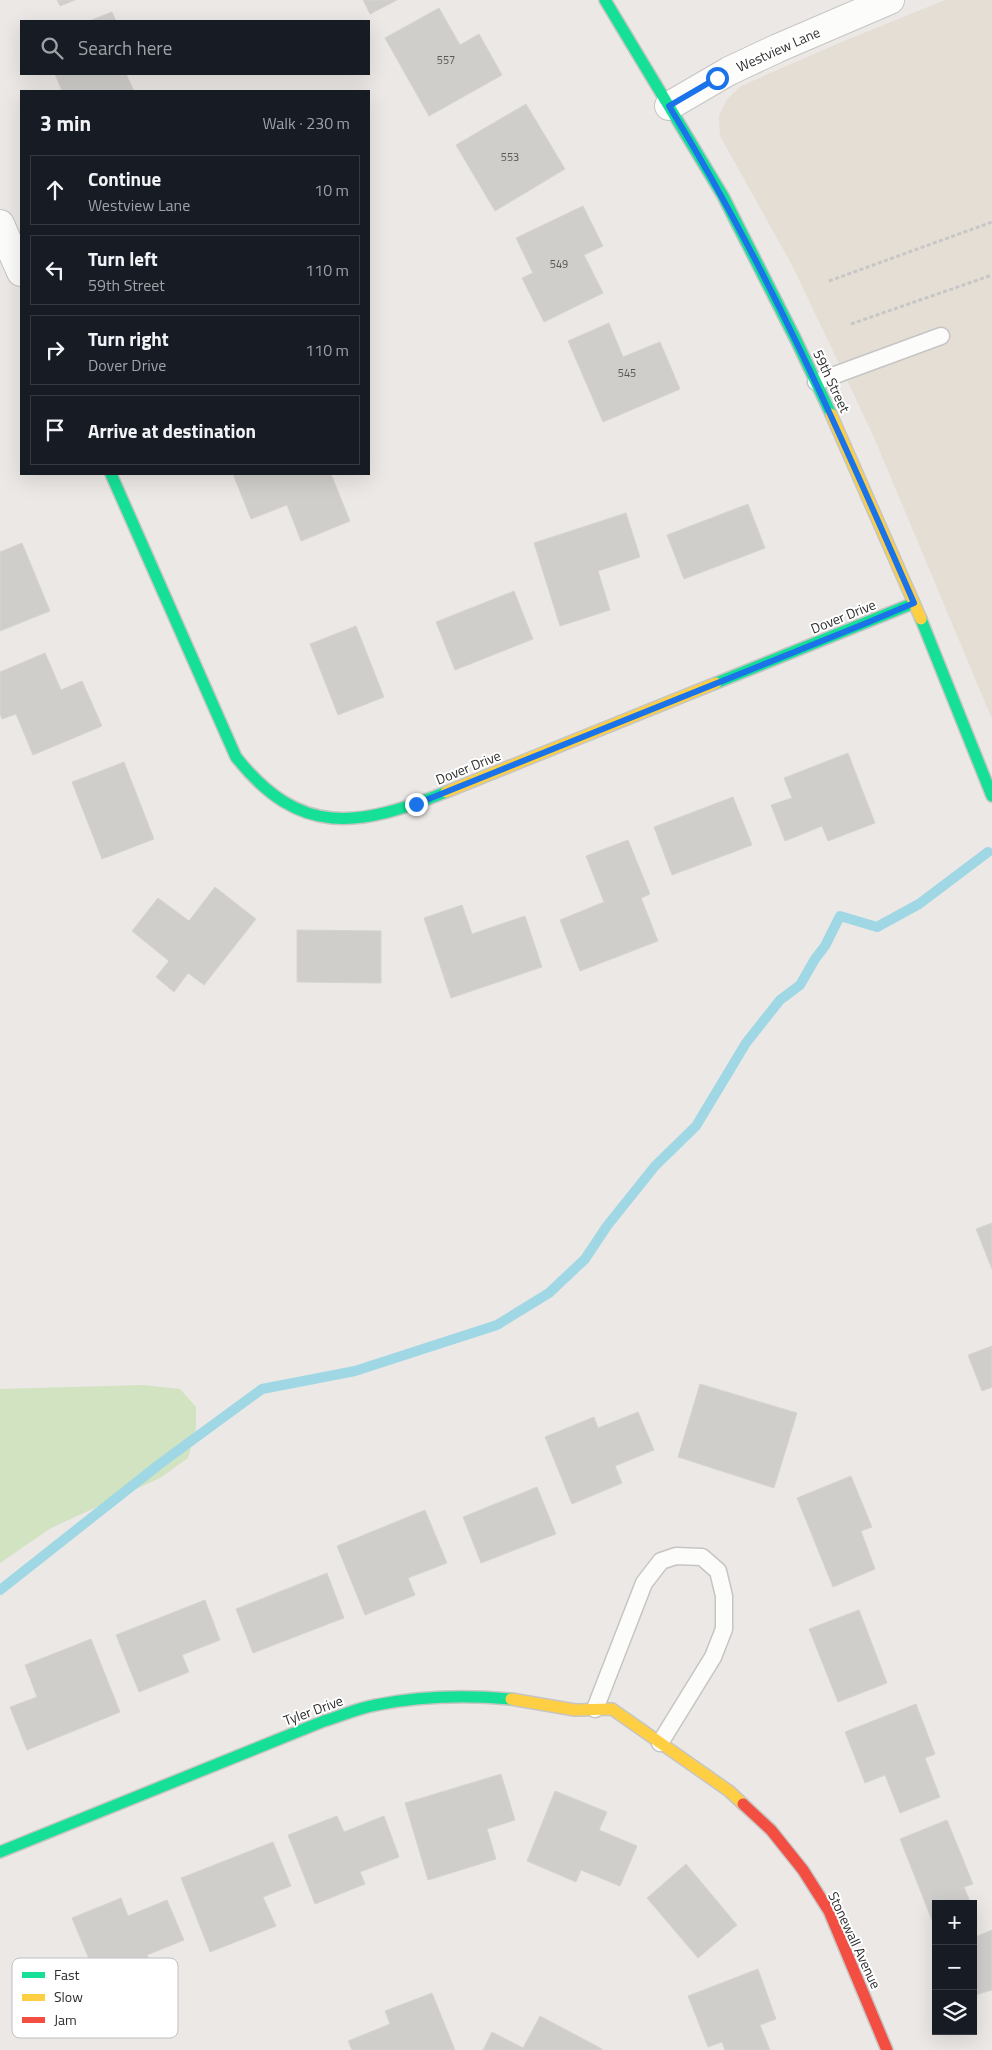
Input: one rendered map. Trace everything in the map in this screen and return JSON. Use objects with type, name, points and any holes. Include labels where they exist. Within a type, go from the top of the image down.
[{"type":"street","name":"59th Street","points":[[605,0],[723,196],[816,382],[851,457],[914,603],[992,796]]},
{"type":"street","name":"Westview Lane","points":[[669,106],[729,71],[890,0]]},
{"type":"street","points":[[0,224],[20,270]]},
{"type":"street","name":"Dover Drive","points":[[111,475],[236,757],[247,773],[284,805],[306,814],[331,819],[357,819],[378,816],[416,804],[914,603]]},
{"type":"street","name":"Tyler Drive","points":[[0,1852],[324,1721],[374,1705],[417,1698],[470,1695],[516,1699],[575,1710],[612,1709],[654,1739]]},
{"type":"street","name":"Stonewall Avenue","points":[[654,1739],[729,1791],[771,1830],[803,1870],[829,1911],[887,2050]]},
{"type":"lane","points":[[816,382],[942,336]]},
{"type":"lane","points":[[595,1709],[644,1582],[661,1561],[676,1556],[702,1557],[718,1571],[724,1596],[724,1629],[713,1656],[654,1739]]},
{"type":"path","points":[[829,281],[992,222]]},
{"type":"path","points":[[851,324],[992,275]]},
{"type":"shaded area","points":[[945,0],[992,0],[992,719],[873,435],[792,265],[720,136],[719,116],[727,99],[741,86]]},
{"type":"green space","points":[[144,1385],[180,1389],[196,1407],[196,1429],[188,1458],[160,1478],[51,1528],[0,1563],[0,1389]]},
{"type":"building","points":[[57,0],[75,0],[60,6]]},
{"type":"building","points":[[363,0],[397,0],[370,14]]},
{"type":"building","points":[[439,8],[460,45],[479,34],[502,75],[429,116],[385,38]]},
{"type":"building","points":[[112,12],[116,20],[92,20]]},
{"type":"building","points":[[55,75],[126,75],[134,90],[62,90]]},
{"type":"building","points":[[526,104],[565,169],[495,211],[456,145]]},
{"type":"building","points":[[583,206],[603,246],[584,255],[603,293],[544,322],[522,278],[533,273],[516,238]]},
{"type":"building","points":[[609,323],[623,357],[660,342],[680,389],[603,422],[568,341]]},
{"type":"building","points":[[233,475],[331,475],[350,521],[301,541],[287,505],[251,519]]},
{"type":"building","points":[[748,504],[765,548],[684,579],[667,535]]},
{"type":"building","points":[[626,513],[640,557],[598,571],[610,610],[560,626],[534,543]]},
{"type":"building","points":[[22,543],[50,611],[0,631],[0,552]]},
{"type":"building","points":[[514,591],[533,639],[455,670],[436,622]]},
{"type":"building","points":[[356,626],[384,697],[338,715],[310,644]]},
{"type":"building","points":[[45,653],[61,690],[82,681],[102,726],[33,755],[16,714],[2,719],[0,713],[0,672]]},
{"type":"building","points":[[848,753],[875,823],[828,841],[822,826],[785,841],[771,805],[792,798],[784,778]]},
{"type":"building","points":[[124,762],[154,839],[102,859],[72,782]]},
{"type":"building","points":[[733,797],[752,845],[672,875],[654,827]]},
{"type":"building","points":[[628,840],[650,894],[641,898],[658,941],[580,971],[560,920],[604,902],[586,856]]},
{"type":"building","points":[[215,887],[256,919],[204,985],[188,973],[174,992],[156,977],[169,961],[132,931],[158,898],[189,921]]},
{"type":"building","points":[[462,905],[472,934],[525,916],[542,967],[451,998],[424,918]]},
{"type":"building","points":[[297,930],[381,931],[381,983],[297,982]]},
{"type":"building","points":[[992,1223],[992,1269],[976,1229]]},
{"type":"building","points":[[992,1346],[992,1387],[982,1391],[968,1355]]},
{"type":"building","points":[[700,1384],[797,1413],[774,1488],[678,1457]]},
{"type":"building","points":[[638,1412],[654,1450],[615,1466],[622,1483],[572,1504],[545,1437],[594,1417],[598,1428]]},
{"type":"building","points":[[851,1476],[872,1527],[861,1531],[875,1569],[833,1587],[797,1498]]},
{"type":"building","points":[[537,1487],[556,1534],[481,1563],[463,1517]]},
{"type":"building","points":[[425,1510],[447,1563],[408,1578],[415,1595],[365,1615],[337,1546]]},
{"type":"building","points":[[327,1573],[344,1618],[253,1653],[236,1609]]},
{"type":"building","points":[[205,1600],[220,1640],[182,1655],[189,1672],[139,1692],[116,1635]]},
{"type":"building","points":[[859,1610],[887,1683],[838,1702],[809,1629]]},
{"type":"building","points":[[91,1639],[120,1712],[27,1750],[10,1707],[37,1697],[25,1665]]},
{"type":"building","points":[[916,1704],[935,1754],[925,1758],[940,1797],[900,1813],[885,1775],[865,1783],[845,1732]]},
{"type":"building","points":[[501,1774],[515,1820],[487,1829],[496,1859],[428,1880],[405,1803]]},
{"type":"building","points":[[555,1791],[607,1812],[599,1830],[637,1846],[620,1886],[581,1870],[576,1882],[527,1861]]},
{"type":"building","points":[[337,1816],[344,1832],[384,1816],[399,1857],[360,1872],[365,1884],[315,1904],[288,1835]]},
{"type":"building","points":[[947,1820],[973,1884],[964,1887],[969,1900],[932,1900],[932,1920],[900,1839]]},
{"type":"building","points":[[273,1842],[291,1886],[263,1897],[276,1926],[210,1952],[181,1878]]},
{"type":"building","points":[[686,1864],[737,1925],[698,1958],[647,1898]]},
{"type":"building","points":[[121,1898],[128,1916],[167,1900],[184,1940],[147,1955],[148,1958],[89,1958],[72,1918]]},
{"type":"building","points":[[992,1930],[992,1990],[977,1994],[977,1945],[977,1936]]},
{"type":"building","points":[[758,1969],[776,2019],[760,2025],[770,2050],[725,2050],[722,2042],[708,2047],[688,1996]]},
{"type":"building","points":[[432,1993],[455,2050],[352,2050],[348,2041],[390,2024],[385,2011]]},
{"type":"building","points":[[540,2016],[602,2050],[483,2050],[492,2032],[523,2048]]},
{"type":"waterway","points":[[0,1590],[161,1463],[262,1389],[355,1371],[497,1325],[549,1293],[585,1259],[607,1226],[655,1166],[696,1126],[746,1043],[780,1000],[800,985],[825,946],[840,916],[877,927],[919,904],[988,852]]},
{"type":"traffic: fast","points":[[605,0],[723,196],[831,414]]},
{"type":"traffic: fast","points":[[111,475],[236,757],[260,783],[284,802],[308,813],[332,818],[358,818],[385,813],[446,792]]},
{"type":"traffic: fast","points":[[716,683],[914,603]]},
{"type":"traffic: fast","points":[[921,619],[992,796]]},
{"type":"traffic: fast","points":[[0,1852],[324,1721],[369,1706],[426,1698],[477,1697],[511,1699]]},
{"type":"traffic: slow","points":[[831,414],[921,619]]},
{"type":"traffic: slow","points":[[446,792],[716,683]]},
{"type":"traffic: slow","points":[[511,1699],[575,1710],[612,1709],[729,1791],[743,1804]]},
{"type":"traffic: jam","points":[[743,1804],[771,1830],[803,1870],[829,1911],[887,2050]]},
{"type":"route","points":[[416,804],[914,603],[851,457],[796,340],[723,196],[669,106],[717,78]]}]
